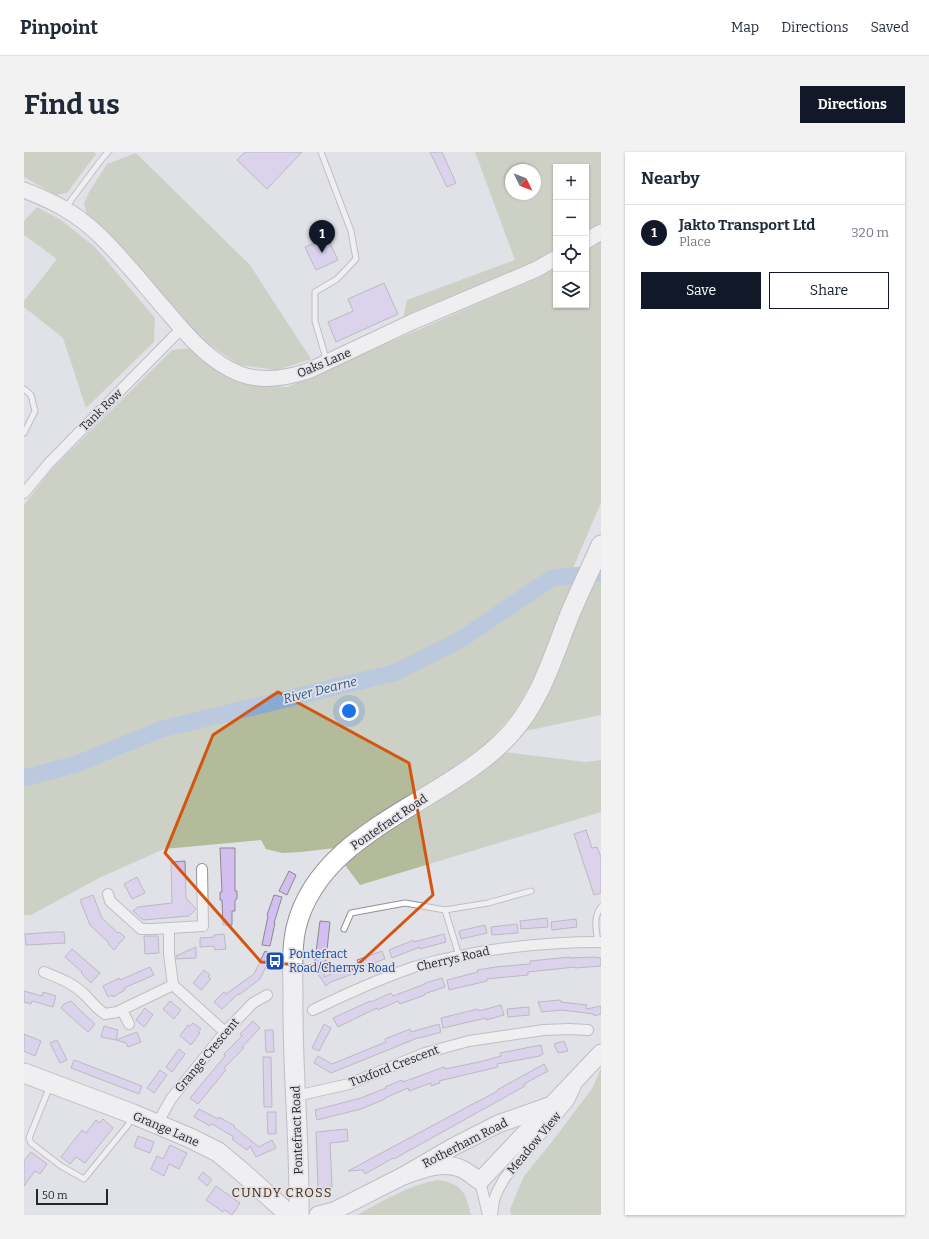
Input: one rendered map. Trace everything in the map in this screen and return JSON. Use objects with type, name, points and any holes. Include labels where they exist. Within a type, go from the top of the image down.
[{"type":"highway","name":"Pontefract Road","points":[[299,1215],[296,1096],[292,1027],[293,956],[296,928],[304,907],[310,894],[334,862],[358,841],[474,766],[510,734],[526,714],[542,686],[573,606],[600,546]]},
{"type":"highway","name":"Grange Lane","points":[[24,1074],[133,1114],[190,1138],[218,1152],[242,1172],[282,1210],[290,1215]]},
{"type":"main road","name":"Rotherham Road","points":[[403,1176],[440,1166],[451,1166],[460,1168],[480,1181],[601,1053]]},
{"type":"main road","name":"Rotherham Road","points":[[318,1215],[334,1211],[403,1176],[498,1124],[552,1105]]},
{"type":"street","name":"Oaks Lane","points":[[24,190],[66,208],[83,220],[114,250],[181,329],[199,347],[216,361],[241,374],[253,377],[267,378],[292,376],[308,371],[412,322],[537,269],[553,260]]},
{"type":"street","points":[[589,239],[601,232]]},
{"type":"street","name":"Tank Row","points":[[24,493],[49,463],[181,329]]},
{"type":"street","points":[[108,894],[110,902],[141,929],[208,925],[202,869]]},
{"type":"street","points":[[168,928],[169,954],[173,985],[225,1032]]},
{"type":"street","name":"Cherrys Road","points":[[313,1010],[353,991],[408,969],[459,956],[506,948],[543,944],[600,942]]},
{"type":"street","points":[[44,972],[61,978],[74,986],[97,1009],[105,1014],[122,1010],[173,985]]},
{"type":"street","name":"Grange Crescent","points":[[157,1124],[171,1099],[225,1032],[253,1004],[267,995]]},
{"type":"street","points":[[122,1010],[129,1024]]},
{"type":"street","name":"Tuxford Crescent","points":[[296,1096],[349,1084],[424,1052],[469,1041],[544,1030],[588,1030]]},
{"type":"street","name":"Meadow View","points":[[492,1215],[494,1200],[504,1179],[514,1165],[569,1101],[581,1073]]},
{"type":"street","points":[[480,1181],[488,1215]]},
{"type":"lane","points":[[66,208],[108,152]]},
{"type":"lane","points":[[321,152],[351,231],[356,259],[337,279],[315,292],[315,321],[327,362]]},
{"type":"lane","points":[[24,389],[31,395],[36,412],[24,433]]},
{"type":"lane","points":[[344,929],[351,913],[380,907],[405,903],[445,910],[488,903],[531,891]]},
{"type":"lane","points":[[600,942],[595,922],[596,915],[601,907]]},
{"type":"lane","points":[[445,910],[459,956]]},
{"type":"lane","points":[[51,1084],[29,1138],[31,1142],[61,1166],[84,1179],[128,1126],[133,1114]]},
{"type":"highlighted area","points":[[278,692],[409,763],[433,895],[353,969],[261,962],[165,853],[213,735]]},
{"type":"green space","points":[[24,152],[94,152],[96,154],[67,193],[56,195],[24,177]]},
{"type":"green space","points":[[475,152],[601,152],[601,226],[589,232],[589,164],[553,164],[553,253],[538,261],[518,268],[403,319],[407,300],[515,260]]},
{"type":"green space","points":[[136,153],[250,265],[311,359],[277,370],[239,365],[201,339],[104,228],[87,215],[84,204],[89,192],[107,164]]},
{"type":"green space","points":[[37,207],[61,220],[95,247],[155,318],[154,342],[86,408],[63,338],[24,307],[24,301],[57,259],[24,235],[24,221]]},
{"type":"green space","points":[[601,239],[601,503],[573,568],[581,568],[557,627],[533,680],[514,713],[485,745],[445,773],[373,819],[335,848],[282,853],[266,849],[261,840],[164,849],[99,878],[31,915],[24,915],[24,784],[104,762],[131,751],[117,743],[76,759],[24,773],[24,505],[50,471],[172,350],[189,348],[202,360],[249,385],[287,387],[537,278],[553,269],[553,308],[589,308],[589,246]]},
{"type":"green space","points":[[601,564],[601,715],[521,732],[551,689],[586,598]]},
{"type":"green space","points":[[504,752],[585,762],[601,760],[601,812],[360,885],[342,861]]},
{"type":"green space","points":[[601,1068],[601,1215],[511,1215],[510,1209],[524,1176],[593,1087]]},
{"type":"green space","points":[[438,1180],[446,1181],[462,1190],[471,1215],[357,1215],[406,1190],[427,1182]]},
{"type":"building","points":[[245,152],[302,152],[267,189],[237,160]]},
{"type":"building","points":[[430,152],[442,152],[456,183],[447,187]]},
{"type":"building","points":[[327,237],[338,260],[316,270],[305,247]]},
{"type":"building","points":[[384,283],[398,314],[336,342],[328,322],[353,311],[348,299]]},
{"type":"building","points":[[586,830],[592,848],[597,847],[601,857],[601,893],[594,895],[574,834]]},
{"type":"building","points":[[220,848],[235,848],[235,891],[237,891],[237,899],[235,900],[235,911],[232,911],[232,925],[223,925],[222,900],[220,900],[220,892],[222,892]]},
{"type":"building","points":[[185,861],[186,898],[196,909],[189,916],[143,920],[133,911],[138,907],[172,903],[171,862]]},
{"type":"building","points":[[289,871],[296,875],[287,895],[279,891]]},
{"type":"building","points":[[137,877],[145,893],[132,899],[124,884]]},
{"type":"building","points":[[93,895],[102,918],[118,933],[119,932],[125,937],[114,950],[108,944],[109,943],[90,925],[80,900]]},
{"type":"building","points":[[274,895],[282,897],[274,923],[270,946],[262,945],[267,915]]},
{"type":"building","points":[[547,918],[548,927],[521,929],[520,921]]},
{"type":"building","points":[[576,919],[577,927],[552,930],[551,922]]},
{"type":"building","points":[[320,921],[330,922],[324,977],[354,964],[358,972],[331,982],[326,986],[314,968]]},
{"type":"building","points":[[517,924],[518,933],[492,935],[491,927]]},
{"type":"building","points":[[485,925],[487,933],[461,939],[459,931]]},
{"type":"building","points":[[64,932],[65,943],[26,945],[25,934]]},
{"type":"building","points":[[224,934],[226,949],[215,950],[214,946],[200,947],[200,938],[214,937],[214,935]]},
{"type":"building","points":[[444,934],[446,942],[420,949],[420,947],[392,958],[389,950],[414,940],[414,942]]},
{"type":"building","points":[[144,936],[158,936],[159,953],[145,954]]},
{"type":"building","points":[[196,947],[196,958],[176,959],[176,956]]},
{"type":"building","points":[[72,949],[100,973],[91,983],[81,973],[82,972],[65,957]]},
{"type":"building","points":[[265,951],[272,954],[260,979],[239,995],[238,994],[222,1009],[214,1002],[224,992],[226,994],[254,974]]},
{"type":"building","points":[[382,951],[385,959],[360,968],[357,960]]},
{"type":"building","points":[[570,957],[601,958],[601,966],[528,972],[528,975],[487,979],[487,981],[449,990],[447,980],[478,972],[477,970],[530,964],[530,961]]},
{"type":"building","points":[[150,967],[154,975],[124,988],[125,990],[113,997],[112,995],[108,997],[103,986],[119,978],[120,980]]},
{"type":"building","points":[[204,970],[210,975],[208,977],[211,979],[201,990],[193,983]]},
{"type":"building","points":[[442,978],[445,987],[400,1004],[398,1001],[378,1010],[377,1008],[338,1027],[333,1018],[391,993],[393,996]]},
{"type":"building","points":[[24,991],[42,996],[43,992],[56,996],[53,1007],[32,1001],[31,1004],[24,1002]]},
{"type":"building","points":[[560,1000],[561,1002],[587,1005],[586,1009],[601,1006],[601,1014],[594,1016],[594,1014],[562,1010],[542,1012],[538,1002]]},
{"type":"building","points":[[71,1001],[95,1024],[88,1032],[61,1008],[64,1004]]},
{"type":"building","points":[[170,1001],[181,1010],[174,1019],[163,1009]]},
{"type":"building","points":[[501,1005],[504,1015],[443,1028],[441,1018],[478,1009],[479,1011]]},
{"type":"building","points":[[529,1007],[529,1015],[508,1017],[507,1009]]},
{"type":"building","points":[[145,1008],[153,1015],[144,1027],[136,1020]]},
{"type":"building","points":[[253,1021],[260,1028],[242,1047],[244,1048],[224,1068],[226,1070],[198,1104],[190,1098],[225,1056],[224,1054],[242,1036],[240,1034]]},
{"type":"building","points":[[193,1023],[201,1029],[198,1032],[200,1033],[191,1045],[180,1036],[188,1025],[190,1026]]},
{"type":"building","points":[[324,1024],[331,1028],[319,1051],[312,1048]]},
{"type":"building","points":[[439,1024],[441,1032],[420,1037],[331,1073],[314,1063],[318,1056],[332,1064],[386,1042],[385,1039],[410,1029],[411,1032]]},
{"type":"building","points":[[104,1026],[118,1030],[116,1040],[101,1037]]},
{"type":"building","points":[[265,1030],[273,1030],[274,1052],[266,1052]]},
{"type":"building","points":[[137,1032],[141,1042],[128,1047],[126,1043],[116,1040]]},
{"type":"building","points":[[24,1034],[41,1041],[35,1056],[24,1051]]},
{"type":"building","points":[[57,1040],[67,1060],[60,1063],[50,1043]]},
{"type":"building","points":[[564,1041],[568,1051],[558,1053],[554,1044]]},
{"type":"building","points":[[541,1045],[543,1054],[540,1056],[497,1064],[498,1067],[439,1081],[440,1083],[431,1086],[431,1083],[409,1091],[408,1088],[361,1109],[317,1120],[315,1110],[361,1098],[402,1080],[403,1082],[444,1067],[445,1069],[479,1062],[501,1056],[500,1053]]},
{"type":"building","points":[[179,1049],[185,1054],[172,1072],[166,1067]]},
{"type":"building","points":[[263,1057],[271,1057],[272,1107],[264,1107]]},
{"type":"building","points":[[74,1060],[142,1086],[139,1094],[71,1068]]},
{"type":"building","points":[[544,1064],[548,1071],[524,1084],[525,1086],[394,1159],[393,1158],[365,1174],[363,1170],[348,1171],[498,1091],[497,1090]]},
{"type":"building","points":[[160,1070],[167,1075],[154,1093],[147,1088]]},
{"type":"building","points":[[199,1109],[218,1119],[219,1117],[235,1126],[234,1127],[259,1147],[272,1140],[276,1148],[256,1157],[250,1146],[247,1150],[232,1139],[234,1137],[212,1124],[210,1126],[194,1117]]},
{"type":"building","points":[[267,1112],[276,1112],[276,1134],[268,1134]]},
{"type":"building","points":[[103,1119],[113,1128],[85,1163],[76,1157],[70,1164],[61,1157],[82,1130],[86,1133],[96,1120],[100,1123]]},
{"type":"building","points":[[347,1129],[348,1141],[330,1143],[332,1187],[318,1188],[316,1132]]},
{"type":"building","points":[[138,1136],[154,1142],[150,1153],[134,1147]]},
{"type":"building","points":[[170,1145],[187,1153],[179,1169],[169,1164],[164,1176],[151,1169],[157,1156],[163,1159]]},
{"type":"building","points":[[31,1152],[47,1164],[40,1174],[35,1171],[24,1186],[24,1161]]},
{"type":"building","points":[[203,1172],[212,1180],[207,1186],[198,1178]]},
{"type":"building","points":[[216,1186],[240,1203],[232,1215],[225,1210],[223,1212],[206,1200]]},
{"type":"waterway","name":"River Dearne","points":[[24,778],[77,764],[162,729],[394,673],[460,640],[552,578],[601,573]]},
{"type":"place","name":"Jakto Transport Ltd","points":[[322,253]]},
{"type":"place","name":"Pontefract Road/Cherrys Road","points":[[275,961]]},
{"type":"district","name":"CUNDY CROSS","points":[[282,1192]]}]
